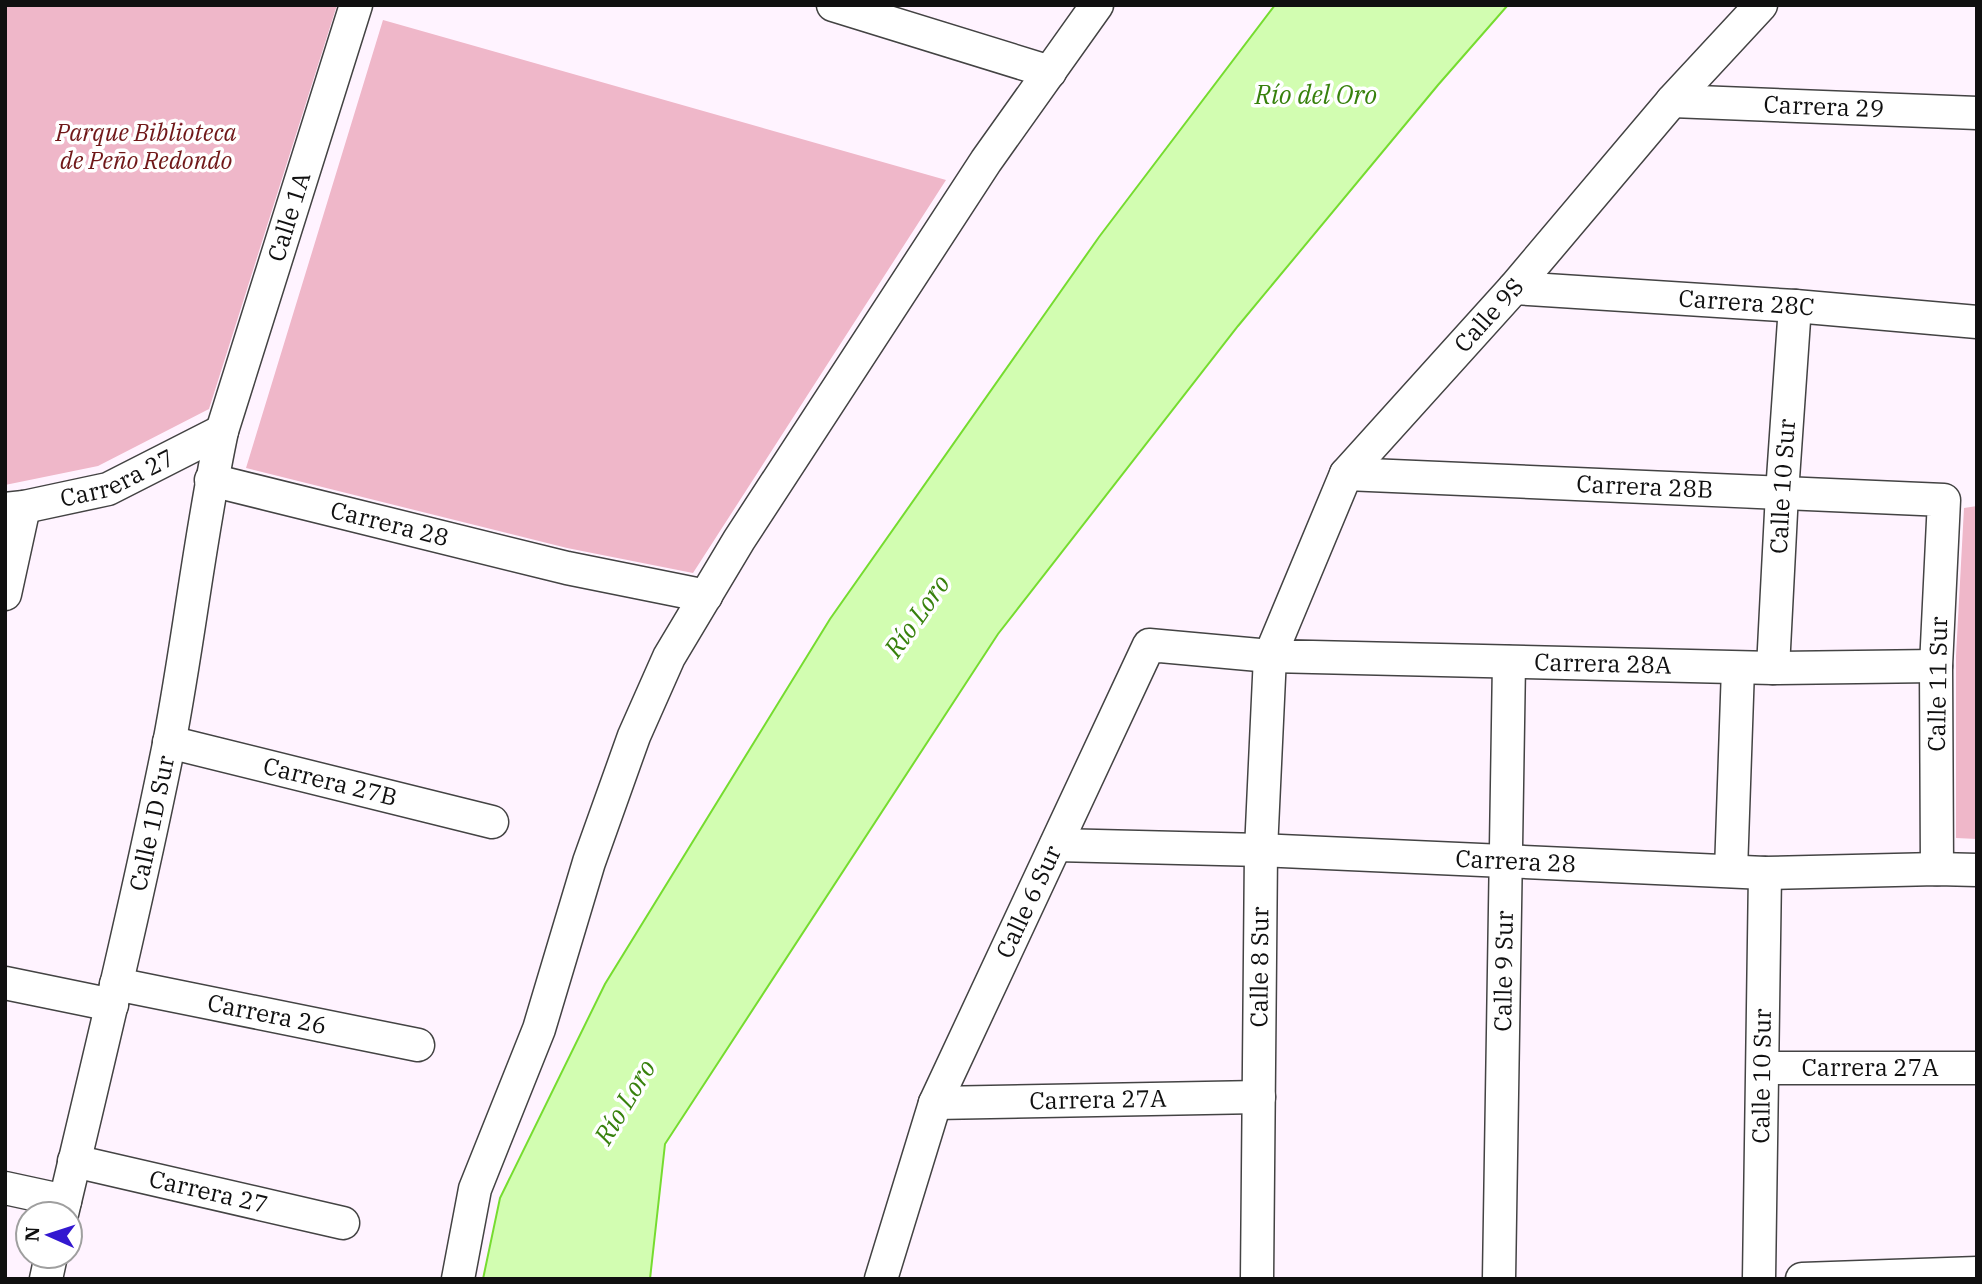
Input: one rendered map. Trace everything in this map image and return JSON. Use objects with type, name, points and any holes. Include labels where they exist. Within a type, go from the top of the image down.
[{"type":"street","name":"Calle 1A","points":[[222,431],[356,5]]},
{"type":"street","points":[[834,5],[1050,72]]},
{"type":"street","points":[[458,1279],[475,1189],[539,1029],[589,862],[634,736],[669,657],[739,540],[979,172],[1097,5]]},
{"type":"street","name":"Calle 9S","points":[[1270,656],[1346,474],[1514,288],[1672,101],[1761,5]]},
{"type":"street","name":"Carrera 29","points":[[1672,101],[1977,113]]},
{"type":"street","name":"Carrera 28C","points":[[1514,288],[1795,306],[1977,322]]},
{"type":"street","name":"Calle 10 Sur","points":[[1773,668],[1795,306]]},
{"type":"street","name":"Calle 1D Sur","points":[[65,1200],[114,995],[169,742],[211,480],[222,431]]},
{"type":"street","name":"Carrera 27","points":[[14,508],[108,489],[222,431]]},
{"type":"street","name":"Carrera 28B","points":[[1346,474],[1944,500]]},
{"type":"street","name":"Carrera 28","points":[[211,480],[567,568],[706,596]]},
{"type":"street","name":"Calle 11 Sur","points":[[1937,869],[1936,666],[1944,500]]},
{"type":"street","points":[[5,594],[14,508]]},
{"type":"street","name":"Calle 6 Sur","points":[[881,1279],[935,1104],[1149,645],[1270,656]]},
{"type":"street","name":"Carrera 28A","points":[[1270,656],[1773,668],[1936,666]]},
{"type":"street","name":"Calle 8 Sur","points":[[1257,1279],[1262,850],[1270,656]]},
{"type":"street","name":"Calle 9 Sur","points":[[1499,1279],[1509,662]]},
{"type":"street","points":[[1731,871],[1738,667]]},
{"type":"street","name":"Carrera 27B","points":[[169,742],[492,822]]},
{"type":"street","name":"Carrera 28","points":[[1056,845],[1262,850],[1765,873],[1977,870]]},
{"type":"street","name":"Calle 10 Sur","points":[[1759,1279],[1765,873]]},
{"type":"street","name":"Carrera 26","points":[[5,983],[114,995],[418,1045]]},
{"type":"street","name":"Carrera 27A","points":[[1763,1068],[1977,1068]]},
{"type":"street","name":"Carrera 27A","points":[[935,1104],[1259,1097]]},
{"type":"street","name":"Carrera 27","points":[[74,1161],[343,1223]]},
{"type":"street","points":[[5,1188],[40,1200]]},
{"type":"street","points":[[1802,1279],[1977,1273]]},
{"type":"green space","name":"Parque Biblioteca de Peño Redondo","points":[[5,5],[337,5],[209,409],[98,466],[5,485]]},
{"type":"green space","points":[[383,20],[946,180],[693,573],[567,548],[246,468]]},
{"type":"green space","points":[[1977,506],[1977,839],[1956,838],[1956,656],[1964,508]]},
{"type":"water","name":"Río del Oro","points":[[1275,5],[1508,5],[1238,326],[998,634],[665,1144],[650,1279],[483,1279],[500,1198],[605,984],[830,619],[1099,237]]},
{"type":"water label","name":"Río Loro","points":[[917,616]]},
{"type":"water label","name":"Río Loro","points":[[625,1102]]}]
